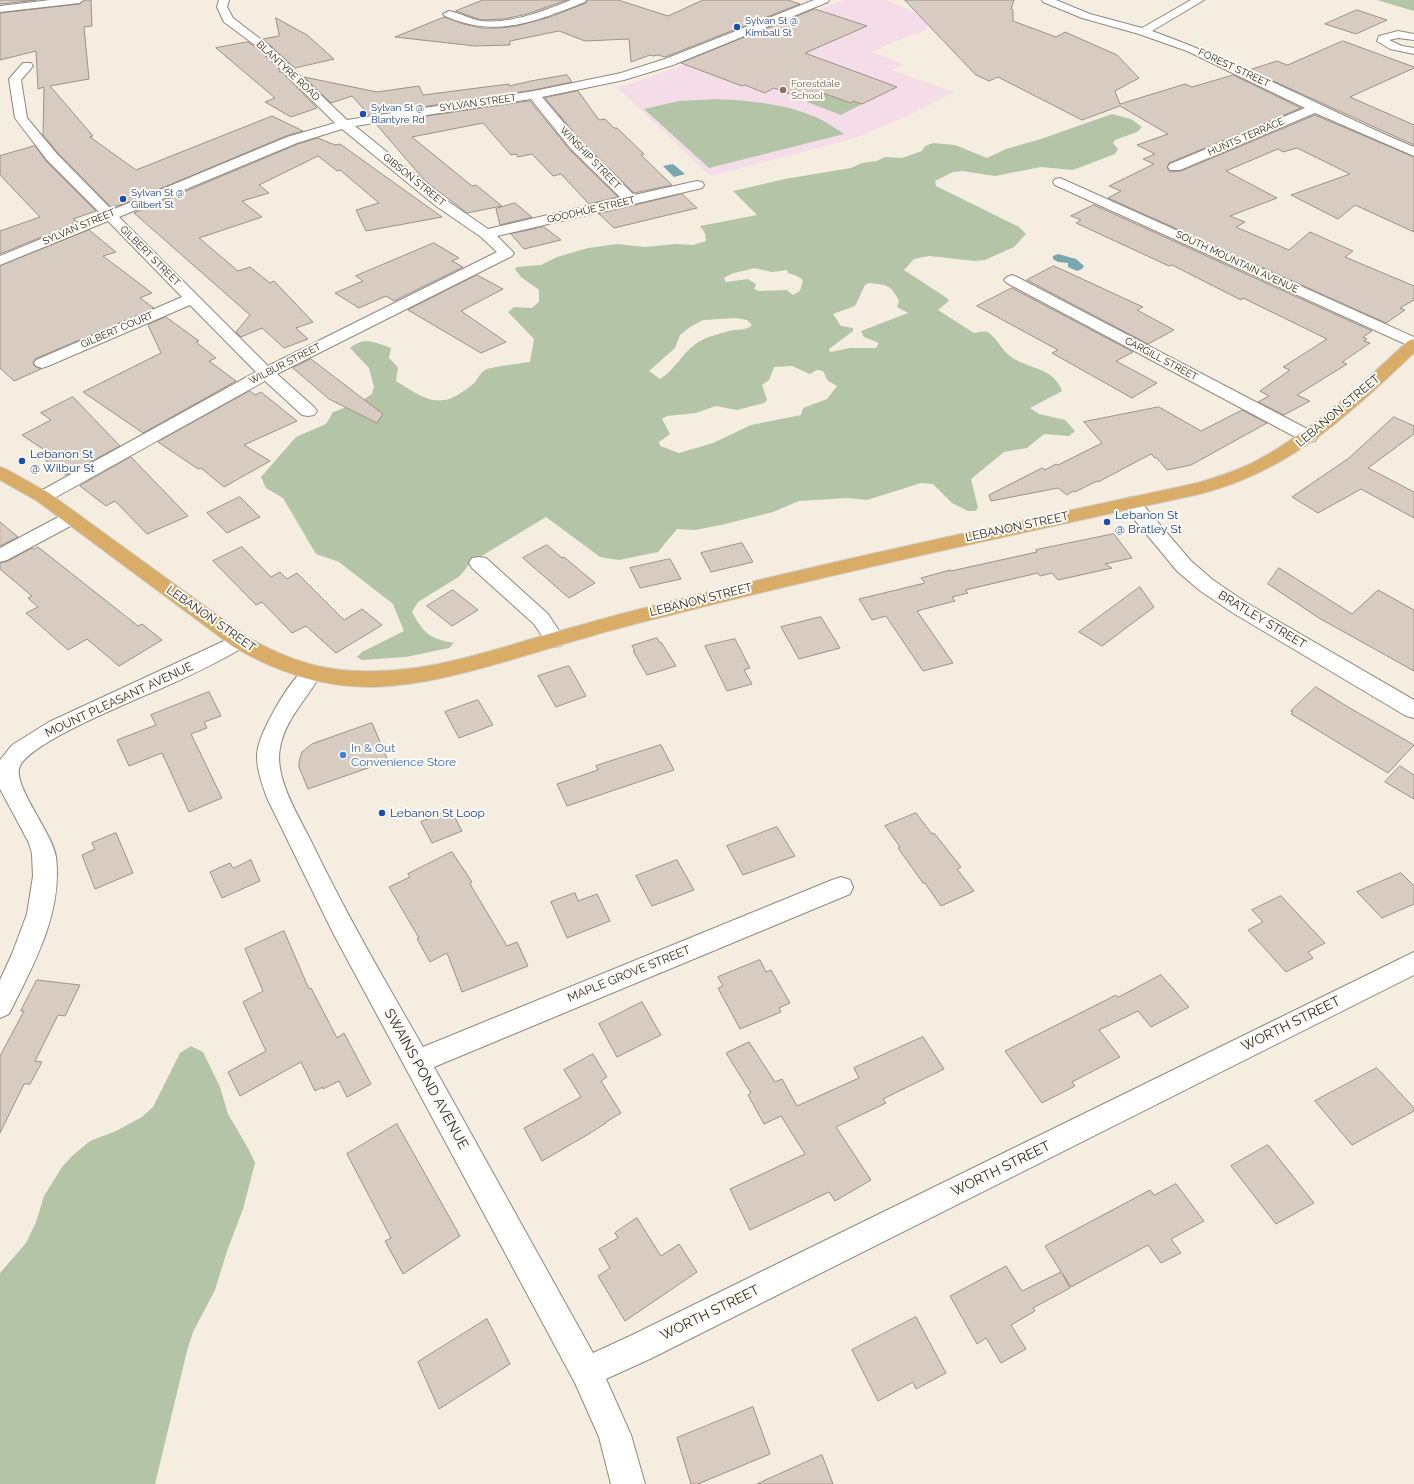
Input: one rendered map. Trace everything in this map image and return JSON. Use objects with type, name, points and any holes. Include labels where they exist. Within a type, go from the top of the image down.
[{"type":"main road","name":"LEBANON STREET","points":[[0,473],[43,497],[239,641],[271,659],[288,667],[327,677],[360,680],[411,676],[484,660],[664,609],[788,578],[1214,485],[1239,477],[1277,458],[1309,437],[1332,419],[1414,344]]},
{"type":"street","points":[[0,9],[33,2],[79,0]]},
{"type":"street","name":"BLANTYRE ROAD","points":[[224,0],[222,7],[228,20],[269,51],[344,124]]},
{"type":"street","points":[[449,14],[457,18],[481,24],[506,22],[539,16],[581,0]]},
{"type":"street","name":"SYLVAN STREET","points":[[0,261],[292,140],[344,124],[534,95],[617,78],[649,68],[727,39],[824,0]]},
{"type":"street","name":"FOREST STREET","points":[[1047,0],[1086,16],[1172,41],[1207,55],[1316,108],[1414,152]]},
{"type":"street","points":[[1143,32],[1199,0]]},
{"type":"street","points":[[1414,37],[1402,34],[1390,34],[1383,38],[1383,41],[1388,45],[1414,51]]},
{"type":"street","name":"GILBERT STREET","points":[[27,66],[15,79],[21,118],[52,157],[266,373],[308,411]]},
{"type":"street","name":"WINSHIP STREET","points":[[534,95],[576,146],[632,201]]},
{"type":"street","name":"HUNTS TERRACE","points":[[1175,167],[1316,108]]},
{"type":"street","name":"GIBSON STREET","points":[[344,124],[441,203],[486,234]]},
{"type":"street","name":"SOUTH MOUNTAIN AVENUE","points":[[1060,182],[1414,344]]},
{"type":"street","name":"GOODHUE STREET","points":[[486,234],[696,185]]},
{"type":"street","name":"WILBUR STREET","points":[[43,497],[266,373],[507,253],[486,234]]},
{"type":"street","name":"CARGILL STREET","points":[[1012,280],[1309,437]]},
{"type":"street","name":"GILBERT COURT","points":[[42,363],[192,298]]},
{"type":"street","name":"BRATLEY STREET","points":[[1131,503],[1180,562],[1206,585],[1240,608],[1414,710]]},
{"type":"street","points":[[0,556],[71,518]]},
{"type":"street","points":[[479,563],[541,620],[555,640]]},
{"type":"street","name":"MOUNT PLEASANT AVENUE","points":[[0,1006],[31,939],[42,903],[45,880],[44,858],[40,843],[34,829],[11,789],[6,775],[7,768],[17,753],[62,725],[202,661],[239,641]]},
{"type":"street","name":"SWAINS POND AVENUE","points":[[311,674],[291,702],[274,734],[268,750],[272,778],[286,814],[310,866],[349,941],[586,1372],[614,1435],[628,1484]]},
{"type":"street","name":"MAPLE GROVE STREET","points":[[416,1062],[841,887]]},
{"type":"street","name":"WORTH STREET","points":[[586,1372],[655,1340],[1414,963]]},
{"type":"shaded area","name":"Forestdale School","points":[[843,0],[886,0],[906,8],[929,21],[925,31],[908,36],[872,52],[903,64],[892,70],[954,92],[907,116],[856,138],[710,176],[617,87],[636,82],[689,63]]},
{"type":"green space","points":[[1377,0],[1414,0],[1414,11]]},
{"type":"green space","points":[[819,91],[850,103],[853,101],[862,104],[841,115],[807,102],[812,99],[809,97]]},
{"type":"green space","points":[[717,99],[757,102],[795,110],[820,119],[844,134],[709,168],[644,109],[679,101]]},
{"type":"green space","points":[[1112,114],[1131,119],[1142,127],[1137,132],[1115,140],[1113,143],[1118,149],[1115,154],[1073,170],[1041,167],[995,176],[962,171],[953,172],[935,181],[936,186],[1019,227],[1026,234],[1014,247],[985,260],[975,261],[929,256],[914,259],[904,270],[947,298],[949,301],[938,310],[974,333],[983,331],[989,333],[1010,356],[1053,377],[1062,391],[1030,408],[1039,414],[1065,420],[1075,431],[1069,436],[1044,434],[1027,448],[1004,452],[971,479],[978,508],[975,511],[968,511],[952,503],[933,484],[921,483],[867,500],[848,498],[799,501],[773,512],[721,525],[695,530],[677,529],[658,552],[619,560],[600,557],[546,517],[470,563],[460,576],[418,602],[412,612],[424,631],[433,637],[454,643],[449,648],[406,657],[362,660],[357,657],[362,652],[404,631],[393,604],[339,562],[316,554],[283,498],[266,488],[261,477],[296,437],[326,424],[333,412],[358,403],[372,394],[374,387],[369,368],[350,348],[355,344],[365,341],[391,348],[389,358],[398,367],[396,381],[425,398],[442,400],[451,398],[473,384],[485,370],[499,366],[530,362],[534,339],[508,312],[514,307],[532,308],[539,302],[539,290],[521,277],[515,269],[517,267],[541,265],[557,257],[588,248],[617,244],[645,247],[675,244],[693,245],[706,241],[705,233],[700,226],[757,215],[733,191],[785,179],[851,168],[862,163],[877,161],[885,157],[902,158],[922,151],[925,146],[933,143],[955,145],[987,158],[1006,149],[1041,139]],"holes":[[[754,268],[772,272],[787,270],[788,273],[803,280],[800,291],[793,295],[787,290],[759,291],[754,289],[756,284],[748,279],[726,282],[724,278],[735,273]],[[869,283],[887,286],[893,291],[899,301],[897,307],[908,313],[861,331],[864,337],[879,343],[876,348],[850,348],[830,352],[829,349],[853,331],[853,328],[841,326],[833,314],[855,306],[865,285]],[[736,318],[747,320],[752,325],[741,330],[729,331],[700,341],[660,379],[649,371],[675,348],[680,335],[690,327],[703,320]],[[792,366],[810,374],[817,370],[823,371],[828,381],[837,386],[827,399],[803,408],[801,415],[751,425],[713,443],[679,453],[660,446],[659,442],[670,434],[662,419],[667,416],[696,413],[716,406],[737,410],[764,403],[767,400],[762,385],[769,380],[774,367]]]},
{"type":"green space","points":[[191,1046],[203,1052],[220,1087],[228,1114],[255,1163],[243,1209],[227,1251],[215,1290],[193,1332],[187,1351],[155,1484],[0,1484],[0,1273],[26,1243],[36,1222],[44,1196],[62,1167],[72,1156],[90,1141],[116,1131],[142,1117],[153,1107],[180,1053]]},
{"type":"water","points":[[673,164],[685,174],[674,177],[663,166]]},
{"type":"water","points":[[1058,254],[1076,259],[1084,266],[1082,269],[1077,271],[1068,267],[1068,263],[1058,262],[1053,259],[1053,256]]},
{"type":"building","points":[[0,0],[37,0],[0,4]]},
{"type":"building","points":[[85,0],[91,0],[92,26],[84,27],[89,79],[50,86],[93,136],[90,137],[136,170],[272,116],[303,131],[286,136],[124,204],[111,207],[58,153],[43,135],[44,87],[38,89],[36,51],[0,60],[0,13],[79,4]]},
{"type":"building","points":[[483,0],[567,0],[527,14],[504,19],[481,20],[456,11]]},
{"type":"building","points":[[587,0],[618,0],[668,16],[703,0],[788,0],[800,4],[665,57],[650,55],[631,62],[629,39],[585,41],[559,31],[510,41],[510,45],[475,46],[395,37],[444,17],[482,28],[516,26],[550,17],[586,3]]},
{"type":"building","points":[[905,0],[1014,0],[1011,9],[1013,10],[1013,21],[1056,37],[1065,32],[1117,55],[1139,78],[1115,91],[1120,104],[1185,84],[1192,87],[1233,75],[1301,108],[1169,163],[1167,168],[1170,172],[1181,171],[1315,115],[1414,157],[1414,232],[1355,205],[1338,219],[1291,195],[1350,174],[1297,148],[1283,152],[1278,149],[1226,171],[1277,198],[1230,216],[1245,222],[1236,227],[1289,250],[1310,232],[1353,251],[1345,257],[1414,286],[1414,300],[1400,308],[1405,310],[1386,323],[1108,198],[1121,191],[1109,186],[1154,164],[1143,159],[1155,154],[1137,145],[1168,134],[1120,106],[1082,120],[998,77],[989,81],[976,75]]},
{"type":"building","points":[[815,9],[867,26],[805,53],[897,87],[862,104],[853,101],[851,103],[820,92],[809,97],[798,97],[774,88],[765,93],[681,63]]},
{"type":"building","points":[[1357,10],[1387,20],[1356,34],[1325,24]]},
{"type":"building","points":[[276,18],[307,35],[334,59],[295,68],[263,39],[279,36]]},
{"type":"building","points":[[1343,41],[1414,67],[1350,97],[1414,125],[1414,145],[1249,70],[1277,61],[1287,65]]},
{"type":"building","points":[[248,42],[258,49],[281,71],[279,72],[282,72],[317,108],[291,117],[265,102],[275,98],[216,48]]},
{"type":"building","points":[[567,75],[572,82],[534,90],[369,115],[352,96],[331,103],[304,77],[377,92],[419,86],[423,95],[509,84],[509,86]]},
{"type":"building","points":[[578,91],[599,120],[605,119],[614,128],[617,128],[644,154],[641,155],[672,185],[634,193],[582,142],[545,98]]},
{"type":"building","points":[[530,101],[570,150],[618,197],[589,204],[561,174],[553,176],[532,154],[518,157],[516,154],[511,155],[483,123],[412,137],[472,186],[476,185],[502,206],[467,213],[425,181],[376,124]]},
{"type":"building","points":[[318,138],[335,145],[340,144],[442,217],[366,231],[356,210],[379,203],[340,170],[337,171],[318,156],[259,185],[269,193],[242,201],[262,217],[199,238],[238,271],[250,267],[270,283],[274,281],[313,322],[296,328],[308,339],[284,348],[262,328],[241,337],[236,332],[250,315],[134,213],[298,144]]},
{"type":"building","points":[[35,146],[46,161],[96,211],[73,219],[78,222],[0,254],[0,231],[40,217],[0,175],[0,156]]},
{"type":"building","points":[[682,194],[697,208],[614,228],[599,214]]},
{"type":"building","points":[[515,203],[532,217],[500,225],[496,209]]},
{"type":"building","points":[[1094,205],[1372,331],[1363,337],[1367,339],[1364,341],[1370,343],[1342,362],[1347,364],[1297,395],[1310,401],[1284,415],[1258,402],[1269,396],[1260,391],[1290,370],[1283,367],[1327,339],[1243,298],[1241,300],[1172,265],[1169,266],[1076,223],[1081,220],[1071,216]]},
{"type":"building","points":[[544,227],[561,240],[524,249],[511,234]]},
{"type":"building","points":[[89,230],[116,252],[103,256],[152,293],[140,298],[154,308],[35,359],[33,364],[41,369],[14,381],[0,368],[0,266]]},
{"type":"building","points":[[434,243],[459,258],[452,261],[463,267],[394,301],[386,296],[359,308],[335,293],[363,281],[356,276]]},
{"type":"building","points":[[1054,266],[1143,307],[1137,310],[1174,330],[1148,344],[1027,280]]},
{"type":"building","points":[[477,275],[503,289],[461,311],[506,342],[481,353],[408,310]]},
{"type":"building","points":[[1012,288],[1133,352],[1116,361],[1157,383],[1132,398],[1052,353],[1058,350],[977,306]]},
{"type":"building","points":[[166,317],[199,341],[196,342],[216,358],[209,361],[236,381],[143,433],[83,392],[161,353],[148,325]]},
{"type":"building","points":[[311,359],[383,414],[377,423],[329,399],[293,368]]},
{"type":"building","points":[[250,391],[255,395],[261,392],[297,421],[244,445],[270,461],[224,487],[201,468],[198,469],[158,442]]},
{"type":"building","points":[[73,397],[120,446],[66,475],[41,457],[49,453],[22,435],[51,420],[41,413]]},
{"type":"building","points":[[1159,407],[1201,431],[1242,410],[1267,423],[1191,465],[1167,470],[1157,458],[1151,454],[1098,482],[1097,481],[1075,492],[1073,491],[1067,495],[1058,488],[991,501],[989,495],[1042,468],[1045,470],[1056,464],[1058,465],[1102,443],[1084,422]]},
{"type":"building","points":[[1394,417],[1414,426],[1414,434],[1368,468],[1414,492],[1414,518],[1361,489],[1318,513],[1292,497],[1349,458]]},
{"type":"building","points":[[131,457],[188,516],[147,534],[115,501],[106,506],[80,486]]},
{"type":"building","points":[[240,497],[260,517],[227,533],[207,513]]},
{"type":"building","points":[[0,522],[18,537],[0,546]]},
{"type":"building","points":[[1114,534],[1132,558],[1105,564],[1112,568],[1058,580],[1052,573],[1040,576],[1038,573],[965,590],[968,593],[952,597],[955,601],[917,611],[953,663],[923,671],[886,616],[872,620],[859,599],[925,583],[921,578],[950,570]]},
{"type":"building","points":[[742,543],[753,562],[711,572],[701,553]]},
{"type":"building","points":[[547,545],[595,583],[569,598],[523,558]]},
{"type":"building","points":[[38,547],[138,626],[142,624],[162,640],[119,666],[87,639],[68,650],[26,613],[38,607],[28,598],[32,596],[0,569],[0,563],[8,561],[32,548],[34,549]]},
{"type":"building","points":[[242,547],[271,577],[280,572],[287,579],[297,573],[344,620],[362,609],[382,625],[336,653],[306,626],[292,633],[262,602],[256,605],[213,561]]},
{"type":"building","points":[[670,559],[681,579],[640,588],[630,568]]},
{"type":"building","points":[[1279,568],[1352,614],[1378,590],[1414,610],[1414,671],[1319,618],[1268,584]]},
{"type":"building","points":[[1140,587],[1154,607],[1102,646],[1079,632]]},
{"type":"building","points":[[453,590],[478,610],[452,626],[427,606]]},
{"type":"building","points":[[821,617],[840,648],[799,659],[781,627]]},
{"type":"building","points":[[657,638],[676,666],[647,675],[633,651],[635,651],[632,646]]},
{"type":"building","points":[[735,639],[750,668],[744,670],[752,684],[727,691],[705,646]]},
{"type":"building","points":[[569,666],[586,696],[556,707],[538,676]]},
{"type":"building","points":[[1316,687],[1414,745],[1388,773],[1291,714],[1293,712],[1291,711]]},
{"type":"building","points":[[209,692],[221,716],[204,722],[207,728],[191,734],[222,798],[189,812],[162,753],[129,766],[117,740],[156,725],[151,715]]},
{"type":"building","points":[[478,700],[493,725],[459,738],[445,712]]},
{"type":"building","name":"In & Out Convenience Store","points":[[372,723],[388,761],[308,789],[299,767],[302,752],[312,744]]},
{"type":"building","points":[[661,745],[674,770],[567,806],[557,784],[598,770],[596,766]]},
{"type":"building","points":[[1400,766],[1414,775],[1414,799],[1385,782]]},
{"type":"building","points":[[451,810],[462,831],[432,843],[421,822]]},
{"type":"building","points":[[916,813],[961,867],[957,869],[974,891],[941,906],[925,883],[923,883],[898,848],[900,847],[885,826]]},
{"type":"building","points":[[777,827],[795,856],[743,875],[727,846]]},
{"type":"building","points":[[116,833],[133,873],[95,889],[82,855],[95,849],[92,843]]},
{"type":"building","points":[[452,852],[472,882],[470,884],[507,946],[517,942],[528,966],[462,992],[447,953],[430,962],[417,939],[419,938],[389,887],[410,877],[408,874]]},
{"type":"building","points":[[251,860],[260,881],[222,898],[210,872],[230,863],[233,868]]},
{"type":"building","points":[[677,860],[694,890],[652,906],[636,876]]},
{"type":"building","points":[[1401,873],[1414,886],[1414,904],[1382,918],[1357,892]]},
{"type":"building","points":[[575,893],[578,901],[597,894],[610,921],[567,938],[551,902]]},
{"type":"building","points":[[1281,896],[1325,943],[1308,952],[1313,958],[1286,972],[1248,930],[1263,922],[1252,910]]},
{"type":"building","points":[[284,931],[309,989],[311,988],[337,1038],[344,1033],[371,1084],[347,1097],[339,1081],[323,1089],[323,1087],[315,1091],[301,1062],[240,1096],[228,1072],[266,1051],[243,1002],[263,991],[245,949]]},
{"type":"building","points":[[760,960],[766,972],[771,970],[790,1003],[779,1008],[781,1012],[740,1029],[718,988],[723,986],[718,977]]},
{"type":"building","points":[[1161,975],[1189,1007],[1151,1027],[1138,1011],[1099,1030],[1120,1057],[1072,1082],[1075,1086],[1042,1103],[1005,1051],[1116,995],[1118,997]]},
{"type":"building","points":[[37,980],[80,985],[65,1016],[58,1015],[35,1061],[42,1062],[30,1084],[24,1084],[0,1133],[0,1056],[24,1011],[21,1011]]},
{"type":"building","points":[[642,1002],[661,1035],[617,1057],[599,1024]]},
{"type":"building","points":[[923,1037],[944,1069],[883,1099],[886,1103],[836,1127],[871,1180],[835,1201],[829,1192],[750,1230],[730,1189],[805,1154],[781,1116],[764,1124],[748,1095],[751,1093],[726,1053],[749,1042],[775,1082],[782,1079],[797,1106],[859,1078],[854,1068]]},
{"type":"building","points":[[593,1054],[607,1077],[601,1081],[621,1113],[542,1161],[524,1128],[581,1097],[564,1070]]},
{"type":"building","points":[[1377,1068],[1414,1108],[1414,1111],[1352,1145],[1315,1101]]},
{"type":"building","points":[[397,1124],[460,1236],[403,1274],[385,1241],[391,1238],[347,1154]]},
{"type":"building","points":[[1268,1145],[1314,1203],[1276,1224],[1231,1166]]},
{"type":"building","points":[[1176,1184],[1204,1221],[1171,1239],[1181,1253],[1161,1263],[1148,1245],[1071,1287],[1062,1273],[1070,1288],[1033,1308],[1035,1311],[1011,1325],[1026,1349],[1001,1363],[986,1338],[977,1344],[950,1296],[1006,1266],[1022,1291],[1061,1272],[1045,1246],[1150,1190],[1154,1195]]},
{"type":"building","points":[[637,1218],[661,1256],[679,1244],[697,1272],[625,1321],[598,1276],[610,1268],[599,1249],[618,1238],[615,1233]]},
{"type":"building","points":[[916,1317],[946,1373],[916,1389],[913,1382],[878,1401],[852,1350]]},
{"type":"building","points":[[487,1319],[510,1364],[439,1409],[418,1362]]},
{"type":"building","points":[[753,1407],[770,1454],[698,1484],[691,1484],[677,1438]]},
{"type":"building","points":[[822,1455],[833,1484],[757,1484]]},
{"type":"place","name":"Sylvan St @ Kimball St","points":[[737,27]]},
{"type":"place","name":"Forestdale School","points":[[783,90]]},
{"type":"place","name":"Sylvan St @ Blantyre Rd","points":[[363,114]]},
{"type":"place","name":"Sylvan St @ Gilbert St","points":[[123,199]]},
{"type":"place","name":"Lebanon St @ Wilbur St","points":[[22,461]]},
{"type":"place","name":"Lebanon St @ Bratley St","points":[[1107,522]]},
{"type":"place","name":"In & Out Convenience Store","points":[[343,755]]},
{"type":"place","name":"Lebanon St Loop","points":[[382,813]]}]
